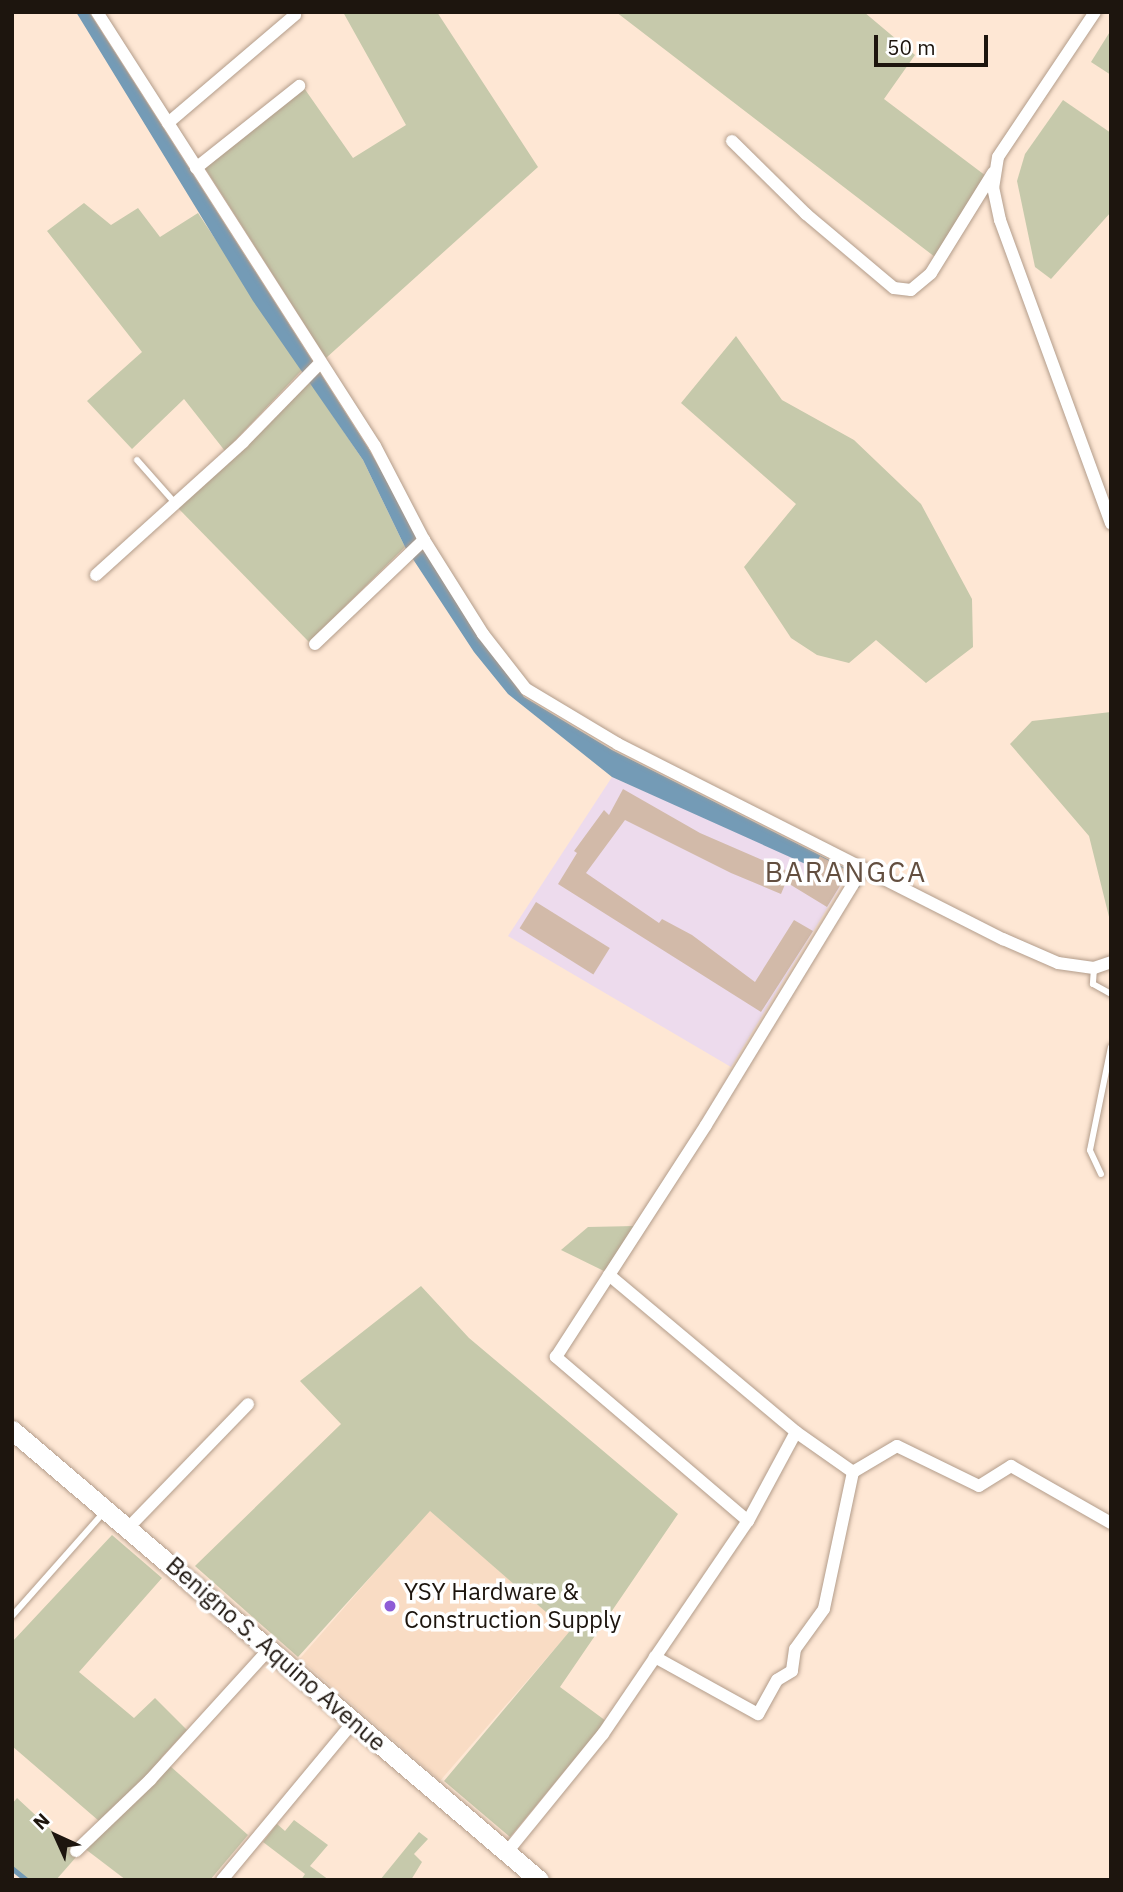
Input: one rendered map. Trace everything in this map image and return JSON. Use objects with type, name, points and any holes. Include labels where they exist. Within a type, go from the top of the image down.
[{"type":"main road","name":"Benigno S. Aquino Avenue","points":[[12,1430],[129,1527],[537,1879]]},
{"type":"street","points":[[97,12],[375,446],[424,540],[482,634],[526,689],[618,744],[862,869],[1058,963],[1094,968],[1111,962]]},
{"type":"street","points":[[1096,12],[998,157],[992,187],[1000,220],[1111,523]]},
{"type":"street","points":[[168,123],[295,15]]},
{"type":"street","points":[[196,168],[299,86]]},
{"type":"street","points":[[732,141],[806,214],[894,288],[911,290],[931,273],[995,171]]},
{"type":"street","points":[[96,575],[320,363]]},
{"type":"street","points":[[315,644],[424,540]]},
{"type":"street","points":[[748,1521],[556,1356],[862,869]]},
{"type":"street","points":[[609,1275],[796,1432],[853,1472]]},
{"type":"street","points":[[129,1527],[248,1404]]},
{"type":"street","points":[[507,1853],[603,1734],[748,1521],[796,1432]]},
{"type":"street","points":[[655,1657],[758,1714],[777,1680],[792,1671],[795,1649],[824,1609],[853,1472],[897,1447],[979,1486],[1011,1466],[1111,1523]]},
{"type":"street","points":[[76,1851],[150,1780],[270,1648]]},
{"type":"street","points":[[222,1880],[354,1721]]},
{"type":"lane","points":[[137,460],[175,503]]},
{"type":"lane","points":[[1094,968],[1093,984],[1111,993]]},
{"type":"lane","points":[[1101,1174],[1090,1150],[1111,1046]]},
{"type":"lane","points":[[12,1616],[107,1510]]},
{"type":"shaded area","points":[[612,777],[845,879],[731,1067],[508,936]]},
{"type":"shaded area","points":[[429,1510],[569,1632],[440,1781],[300,1659]]},
{"type":"green space","points":[[343,12],[437,12],[538,167],[326,358],[205,168],[304,88],[353,158],[406,125]]},
{"type":"green space","points":[[616,12],[864,12],[915,55],[884,99],[986,176],[935,257]]},
{"type":"green space","points":[[1111,30],[1111,75],[1091,62]]},
{"type":"green space","points":[[1063,100],[1111,133],[1111,212],[1051,279],[1035,267],[1017,181],[1025,154]]},
{"type":"green space","points":[[84,203],[111,225],[138,208],[160,237],[198,213],[302,370],[225,451],[184,399],[132,449],[87,401],[142,352],[47,231]]},
{"type":"green space","points":[[736,336],[782,400],[854,440],[921,504],[972,599],[973,647],[926,683],[876,640],[849,663],[817,655],[791,638],[744,567],[796,504],[681,403]]},
{"type":"green space","points":[[310,382],[363,460],[405,547],[309,642],[177,507]]},
{"type":"green space","points":[[1111,712],[1111,925],[1089,836],[1010,744],[1032,721]]},
{"type":"green space","points":[[635,1226],[606,1272],[561,1250],[588,1227]]},
{"type":"green space","points":[[421,1286],[469,1338],[678,1514],[560,1687],[606,1721],[510,1837],[444,1781],[569,1632],[430,1511],[298,1657],[195,1566],[341,1424],[300,1381]]},
{"type":"green space","points":[[112,1535],[162,1578],[79,1672],[134,1718],[155,1698],[187,1730],[161,1758],[248,1835],[210,1880],[126,1880],[84,1848],[56,1880],[27,1880],[12,1868],[12,1804],[17,1798],[72,1849],[99,1821],[12,1746],[12,1642]]},
{"type":"green space","points":[[294,1820],[328,1845],[310,1866],[329,1880],[301,1880],[305,1874],[263,1842],[277,1824],[285,1831]]},
{"type":"green space","points":[[419,1832],[428,1839],[414,1854],[422,1862],[411,1880],[380,1880]]},
{"type":"water","points":[[76,12],[89,12],[368,448],[469,623],[524,697],[612,750],[863,877],[859,888],[612,777],[508,694],[474,652],[405,547],[363,460],[253,301]]},
{"type":"building","points":[[623,789],[700,833],[806,879],[820,856],[849,871],[827,907],[786,882],[781,894],[731,873],[625,820],[586,873],[659,923],[662,919],[692,935],[755,982],[794,920],[813,931],[761,1012],[558,884],[577,853],[574,851],[604,810],[609,815]]},
{"type":"building","points":[[536,902],[610,948],[593,974],[520,928]]},
{"type":"waterway","points":[[12,1868],[27,1880]]},
{"type":"place","name":"YSY Hardware & Construction Supply","points":[[390,1606]]},
{"type":"district","name":"BARANGCA","points":[[846,872]]}]
